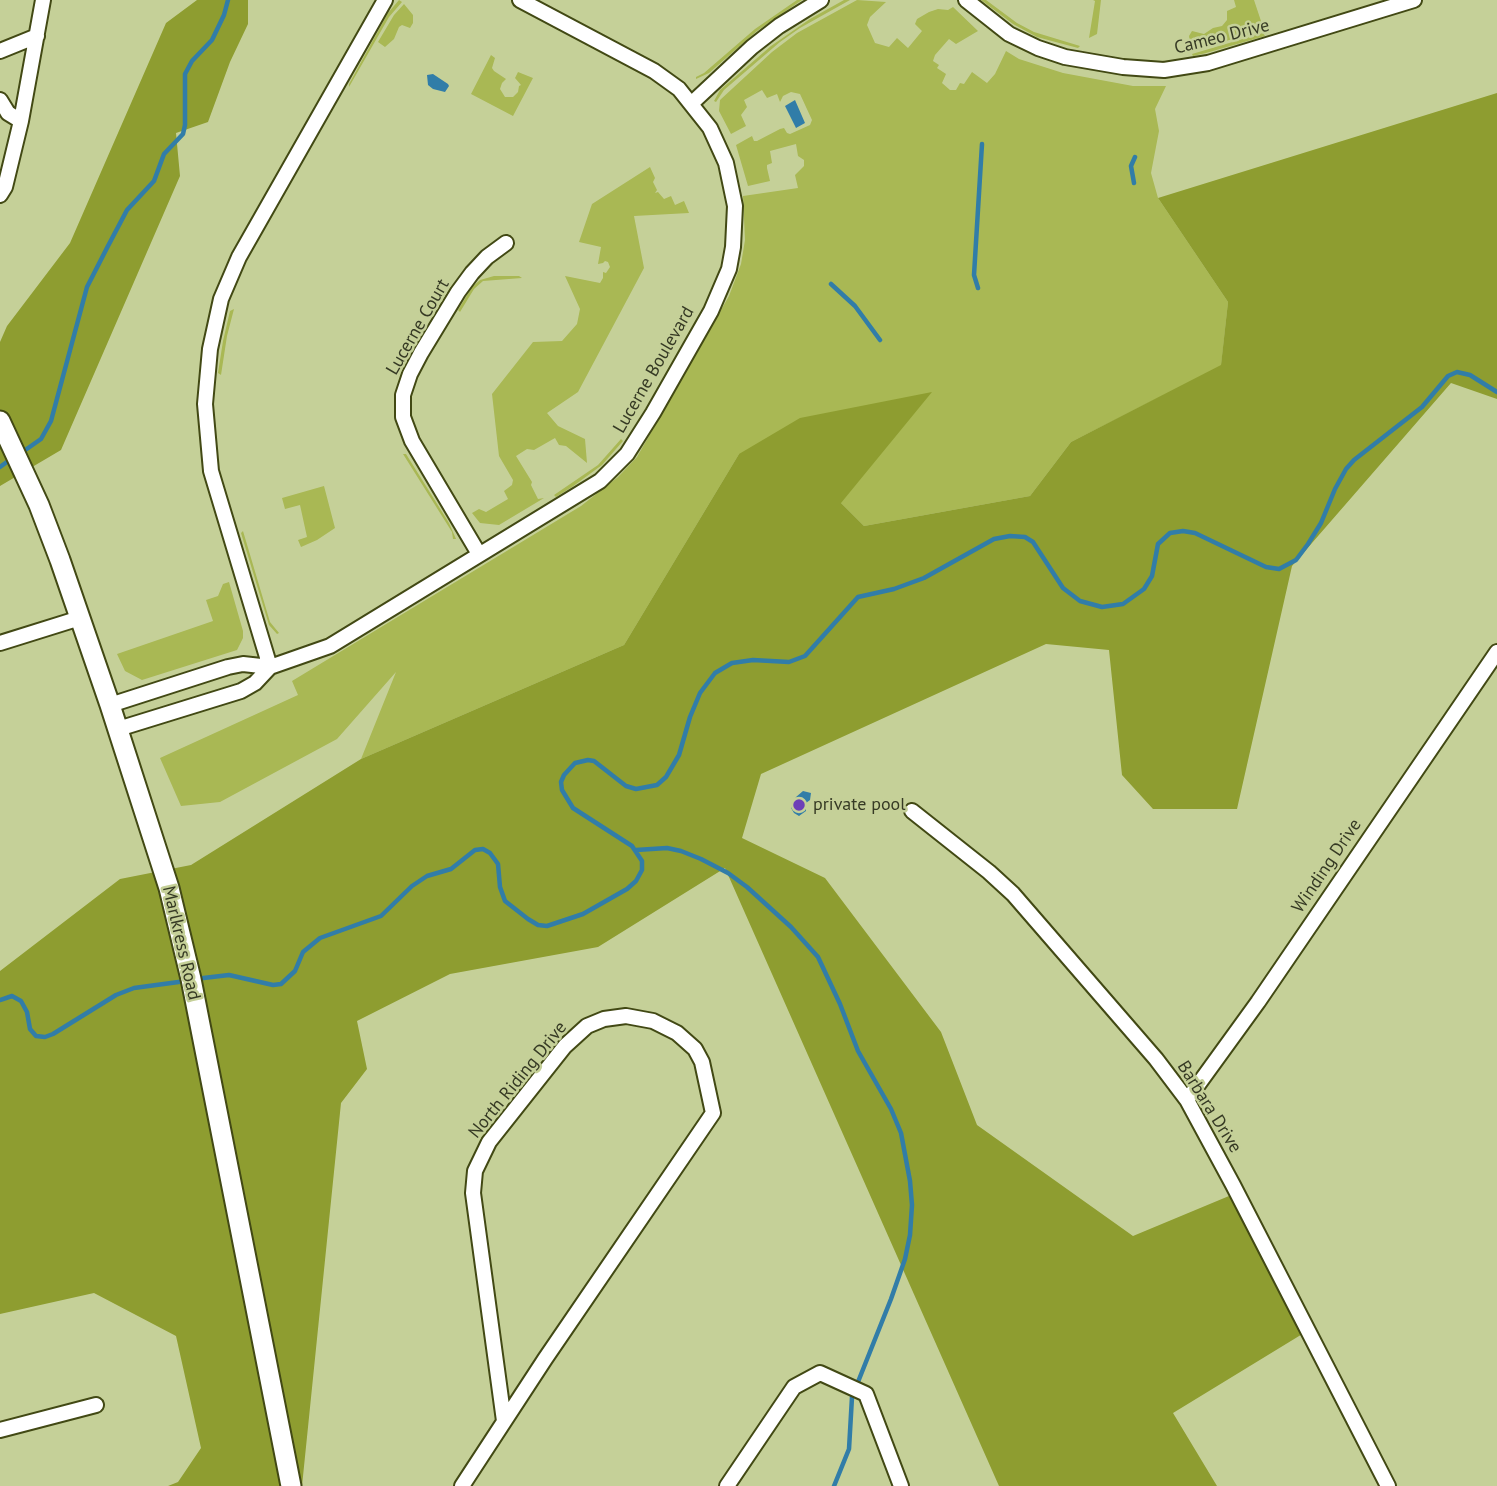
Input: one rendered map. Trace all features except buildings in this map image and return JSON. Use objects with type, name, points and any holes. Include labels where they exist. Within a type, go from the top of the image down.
[{"type":"street","points":[[0,195],[5,187],[21,121],[43,0]]},
{"type":"street","points":[[270,667],[211,471],[205,404],[210,349],[221,299],[239,257],[384,0]]},
{"type":"street","name":"Lucerne Boulevard","points":[[110,705],[228,667],[243,664],[270,667],[330,646],[588,490],[620,463],[636,442],[718,298],[729,269],[733,247],[734,193],[722,152],[710,128],[679,89],[654,71],[520,0]]},
{"type":"street","points":[[692,103],[752,47],[779,26],[821,0]]},
{"type":"street","name":"Cameo Drive","points":[[966,0],[1009,34],[1038,48],[1065,57],[1123,67],[1164,70],[1235,56],[1414,0]]},
{"type":"street","points":[[0,51],[37,36]]},
{"type":"street","points":[[0,100],[8,113],[21,121]]},
{"type":"street","name":"Lucerne Court","points":[[479,554],[415,448],[403,417],[402,395],[410,374],[458,292],[487,257],[506,243]]},
{"type":"street","name":"Marlkress Road","points":[[0,421],[60,560],[169,888],[191,979],[291,1486]]},
{"type":"street","points":[[0,643],[80,618]]},
{"type":"street","name":"Winding Drive","points":[[1186,1100],[1258,1002],[1497,652]]},
{"type":"street","name":"Lucerne Boulevard","points":[[118,729],[241,691],[255,683],[270,667]]},
{"type":"street","name":"Barbara Drive","points":[[912,811],[1013,894],[1156,1059],[1186,1100],[1238,1194],[1388,1486]]},
{"type":"street","name":"North Riding Drive","points":[[462,1486],[713,1113],[702,1062],[695,1049],[677,1033],[653,1021],[626,1016],[604,1019],[587,1026],[565,1046],[489,1142],[475,1171],[473,1193],[504,1421]]},
{"type":"street","points":[[727,1486],[794,1387],[820,1373],[866,1394],[901,1486]]},
{"type":"street","points":[[0,1430],[96,1405]]},
{"type":"green space","points":[[197,0],[248,0],[248,24],[230,62],[208,122],[176,133],[180,176],[61,450],[0,486],[0,342],[7,326],[70,243],[166,23]]},
{"type":"green space","points":[[399,0],[402,2],[389,17],[349,87],[388,13]]},
{"type":"green space","points":[[797,0],[802,0],[757,31],[709,73],[696,79],[755,29]]},
{"type":"green space","points":[[844,0],[850,0],[780,42],[714,101],[720,90],[771,46]]},
{"type":"green space","points":[[857,0],[886,2],[870,17],[867,25],[875,43],[889,47],[897,38],[908,48],[922,31],[915,24],[917,19],[938,9],[948,10],[953,7],[978,31],[956,44],[949,39],[935,55],[933,61],[939,65],[937,68],[946,74],[942,83],[950,90],[956,90],[960,83],[964,84],[972,72],[987,83],[995,74],[1006,51],[1019,59],[1063,73],[1133,86],[1166,86],[1155,109],[1159,131],[1151,173],[1158,198],[1228,302],[1221,366],[1071,442],[1030,496],[864,526],[841,503],[739,454],[624,645],[361,759],[396,672],[337,739],[220,802],[181,806],[160,758],[298,695],[292,681],[581,506],[618,477],[637,457],[729,296],[741,264],[745,240],[743,196],[798,188],[795,175],[804,166],[804,160],[798,156],[796,144],[770,151],[772,163],[767,165],[767,168],[770,181],[748,186],[736,145],[752,136],[754,141],[757,141],[780,129],[784,128],[790,134],[810,125],[812,120],[800,94],[791,92],[783,96],[780,102],[777,94],[767,98],[762,90],[744,100],[747,107],[741,115],[746,126],[731,134],[719,111],[720,100],[797,33]]},
{"type":"green space","points":[[981,0],[986,0],[1034,32],[1080,46],[1078,48],[1037,37],[1013,24]]},
{"type":"green space","points":[[1093,0],[1101,0],[1097,34],[1089,38],[1095,1]]},
{"type":"green space","points":[[1234,0],[1254,0],[1264,30],[1191,51],[1189,36],[1192,31],[1204,34],[1222,26],[1227,20],[1227,11],[1236,7]]},
{"type":"green space","points":[[404,4],[413,15],[413,23],[410,28],[402,25],[399,27],[394,39],[385,47],[378,42]]},
{"type":"green space","points":[[1263,33],[1265,36],[1206,53],[1192,54]]},
{"type":"green space","points":[[491,55],[495,58],[492,68],[506,79],[500,89],[505,97],[513,97],[518,92],[521,85],[515,78],[518,72],[533,78],[513,116],[471,94]]},
{"type":"green space","points":[[1497,93],[1497,399],[1451,383],[1292,566],[1237,809],[1153,809],[1122,775],[1109,650],[1046,644],[761,774],[742,838],[825,878],[941,1032],[977,1125],[1133,1236],[1229,1196],[1304,1333],[1173,1413],[1217,1486],[999,1486],[725,868],[598,947],[450,974],[357,1021],[367,1069],[341,1103],[302,1486],[168,1486],[178,1482],[201,1448],[176,1336],[94,1293],[0,1314],[0,971],[120,879],[191,865],[361,759],[624,645],[739,454],[800,418],[932,392],[841,503],[864,526],[1030,496],[1071,442],[1221,365],[1228,302],[1158,198]]},
{"type":"green space","points":[[650,167],[655,178],[655,193],[658,192],[664,199],[671,196],[675,205],[684,201],[689,213],[634,216],[644,268],[578,392],[547,413],[558,426],[585,439],[587,463],[566,446],[559,445],[555,438],[534,450],[527,449],[516,456],[532,482],[538,499],[544,498],[499,525],[480,523],[472,513],[479,509],[486,512],[508,499],[504,491],[512,485],[513,480],[499,456],[492,394],[533,342],[562,341],[577,324],[580,309],[565,276],[600,283],[603,272],[606,273],[610,267],[605,261],[598,264],[601,247],[579,242],[592,204]]},
{"type":"green space","points":[[494,276],[522,278],[483,281],[474,289],[460,312],[458,310],[472,287],[480,280]]},
{"type":"green space","points":[[234,309],[221,375],[218,373],[223,341],[230,311]]},
{"type":"green space","points":[[621,439],[623,441],[602,465],[556,497],[554,495],[598,465]]},
{"type":"green space","points":[[403,454],[406,454],[449,523],[456,539],[453,539],[452,532]]},
{"type":"green space","points":[[324,486],[335,528],[301,547],[298,540],[307,537],[300,505],[285,509],[282,498]]},
{"type":"green space","points":[[243,531],[270,622],[279,633],[277,634],[269,625],[241,533]]},
{"type":"green space","points":[[229,582],[243,631],[243,638],[237,650],[142,680],[125,671],[117,654],[213,621],[206,600],[218,596],[223,584]]},
{"type":"water","points":[[433,74],[448,84],[445,92],[428,85],[427,75]]},
{"type":"water","points":[[795,100],[805,123],[796,128],[785,106]]},
{"type":"water","name":"private pool","points":[[803,791],[811,793],[810,800],[806,803],[806,811],[799,816],[791,808],[796,797]]},
{"type":"waterway","points":[[21,453],[41,439],[51,421],[87,287],[127,210],[154,181],[164,154],[183,134],[185,74],[192,61],[212,40],[228,0]]},
{"type":"waterway","points":[[978,288],[974,275],[982,144]]},
{"type":"waterway","points":[[1134,183],[1131,166],[1135,157]]},
{"type":"waterway","points":[[831,284],[855,306],[880,340]]},
{"type":"waterway","points":[[195,979],[229,975],[273,985],[281,984],[295,971],[303,952],[320,938],[381,916],[412,886],[427,876],[451,869],[475,850],[483,849],[490,853],[498,864],[500,887],[505,901],[538,925],[547,926],[583,914],[636,881],[642,870],[642,861],[632,846],[573,808],[562,790],[564,775],[575,763],[588,760],[594,761],[626,786],[636,789],[657,785],[666,777],[679,755],[700,693],[715,673],[732,663],[753,660],[789,662],[805,656],[858,597],[894,589],[924,578],[994,539],[1010,536],[1025,537],[1033,542],[1063,588],[1080,601],[1102,607],[1123,604],[1144,589],[1152,576],[1158,544],[1170,533],[1195,533],[1266,567],[1279,569],[1296,560],[1308,544],[1321,523],[1346,469],[1422,407],[1448,376],[1457,372],[1470,375],[1497,392]]},
{"type":"waterway","points":[[0,467],[11,459]]},
{"type":"waterway","points":[[636,850],[667,848],[701,859],[747,887],[791,927],[818,957],[858,1051],[891,1109],[901,1133],[910,1181],[910,1235],[891,1299],[852,1397],[849,1449],[834,1486]]},
{"type":"waterway","points":[[0,1000],[12,996],[21,1001],[27,1012],[30,1029],[36,1036],[45,1037],[116,995],[134,988],[186,981]]},
{"type":"place","name":"private pool","points":[[799,805]]}]
